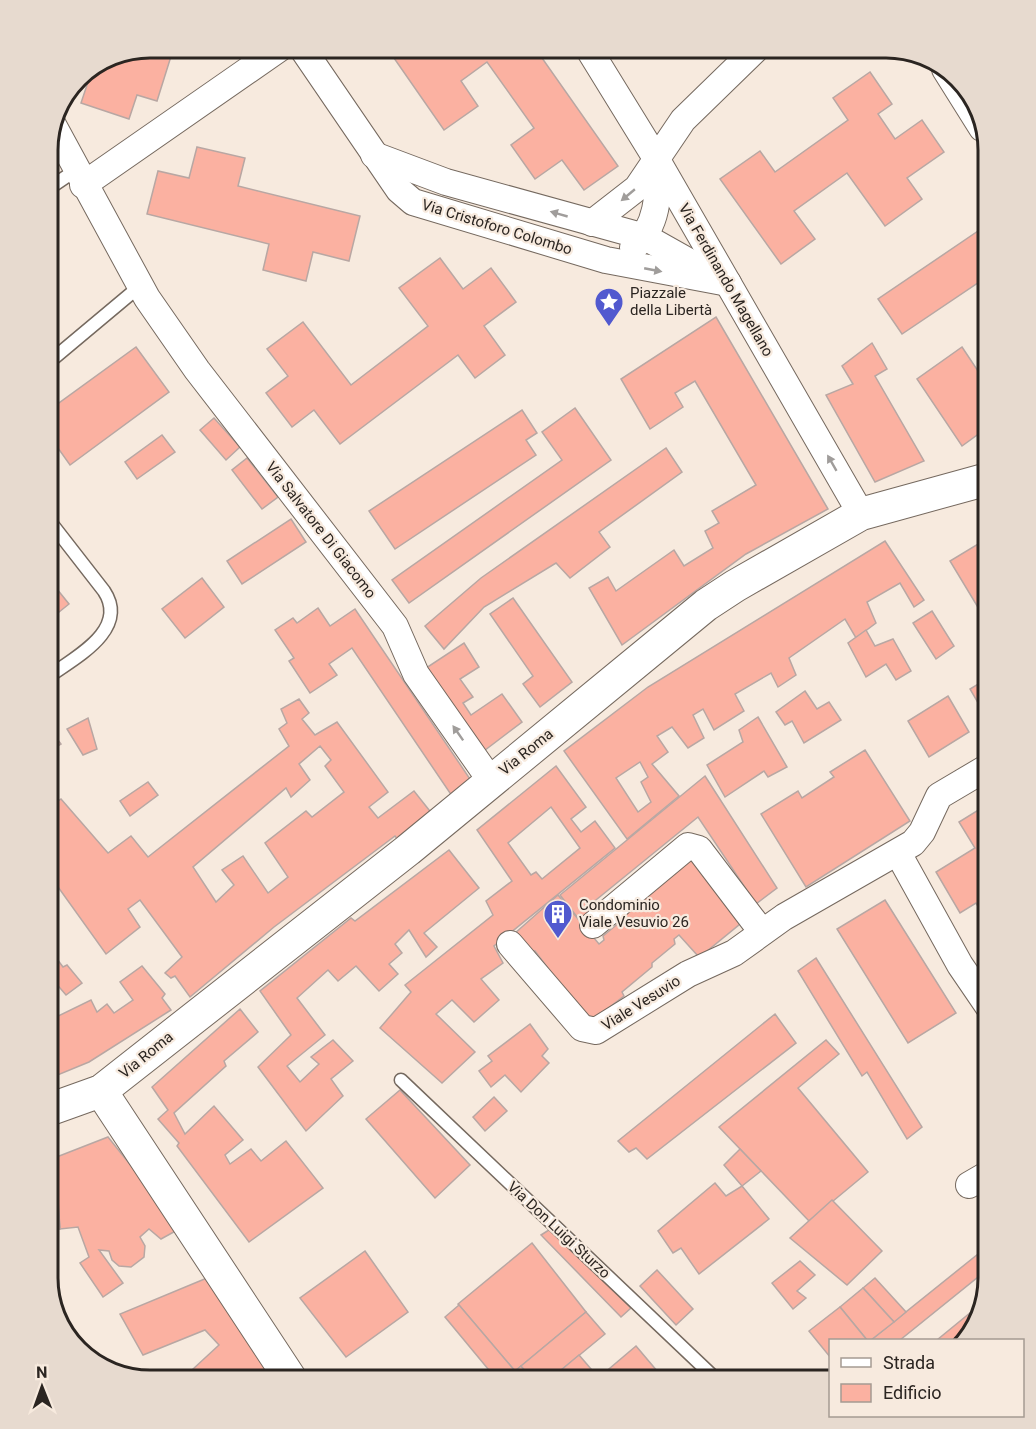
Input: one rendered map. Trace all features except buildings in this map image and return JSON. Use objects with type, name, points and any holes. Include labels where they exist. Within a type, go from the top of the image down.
[{"type":"street","points":[[79,177],[264,58]]},
{"type":"street","name":"Via Cristoforo Colombo","points":[[309,58],[399,190],[413,202],[606,260],[728,283]]},
{"type":"street","name":"Via Ferdinando Magellano","points":[[595,59],[657,160],[861,514]]},
{"type":"street","points":[[592,223],[637,188],[683,120],[746,59]]},
{"type":"street","name":"Via Salvatore Di Giacomo","points":[[60,139],[140,286],[197,370],[395,626],[416,674],[491,782]]},
{"type":"street","name":"Via Cristoforo Colombo","points":[[374,155],[427,176],[645,237],[728,283]]},
{"type":"street","points":[[606,260],[633,249],[645,237],[653,221],[657,202],[657,160]]},
{"type":"street","name":"Via Roma","points":[[58,1106],[101,1091],[491,782],[706,606],[735,586],[861,514],[978,482]]},
{"type":"street","name":"Viale Vesuvio","points":[[510,944],[582,1028],[596,1030],[688,974],[734,953],[784,916],[898,853],[919,838],[939,796],[978,773]]},
{"type":"street","points":[[592,925],[688,846],[699,849],[762,932]]},
{"type":"street","points":[[898,853],[960,965],[978,991]]},
{"type":"street","points":[[101,1091],[285,1370]]},
{"type":"lane","points":[[59,185],[79,177]]},
{"type":"lane","points":[[59,354],[140,286]]},
{"type":"lane","points":[[59,533],[110,599],[111,610],[103,636],[59,669]]},
{"type":"lane","name":"Via Don Luigi Sturzo","points":[[401,1080],[706,1370]]},
{"type":"place","name":"Piazzale della Libertà","points":[[609,328]]},
{"type":"place","name":"Condominio Viale Vesuvio 26","points":[[558,940]]}]
